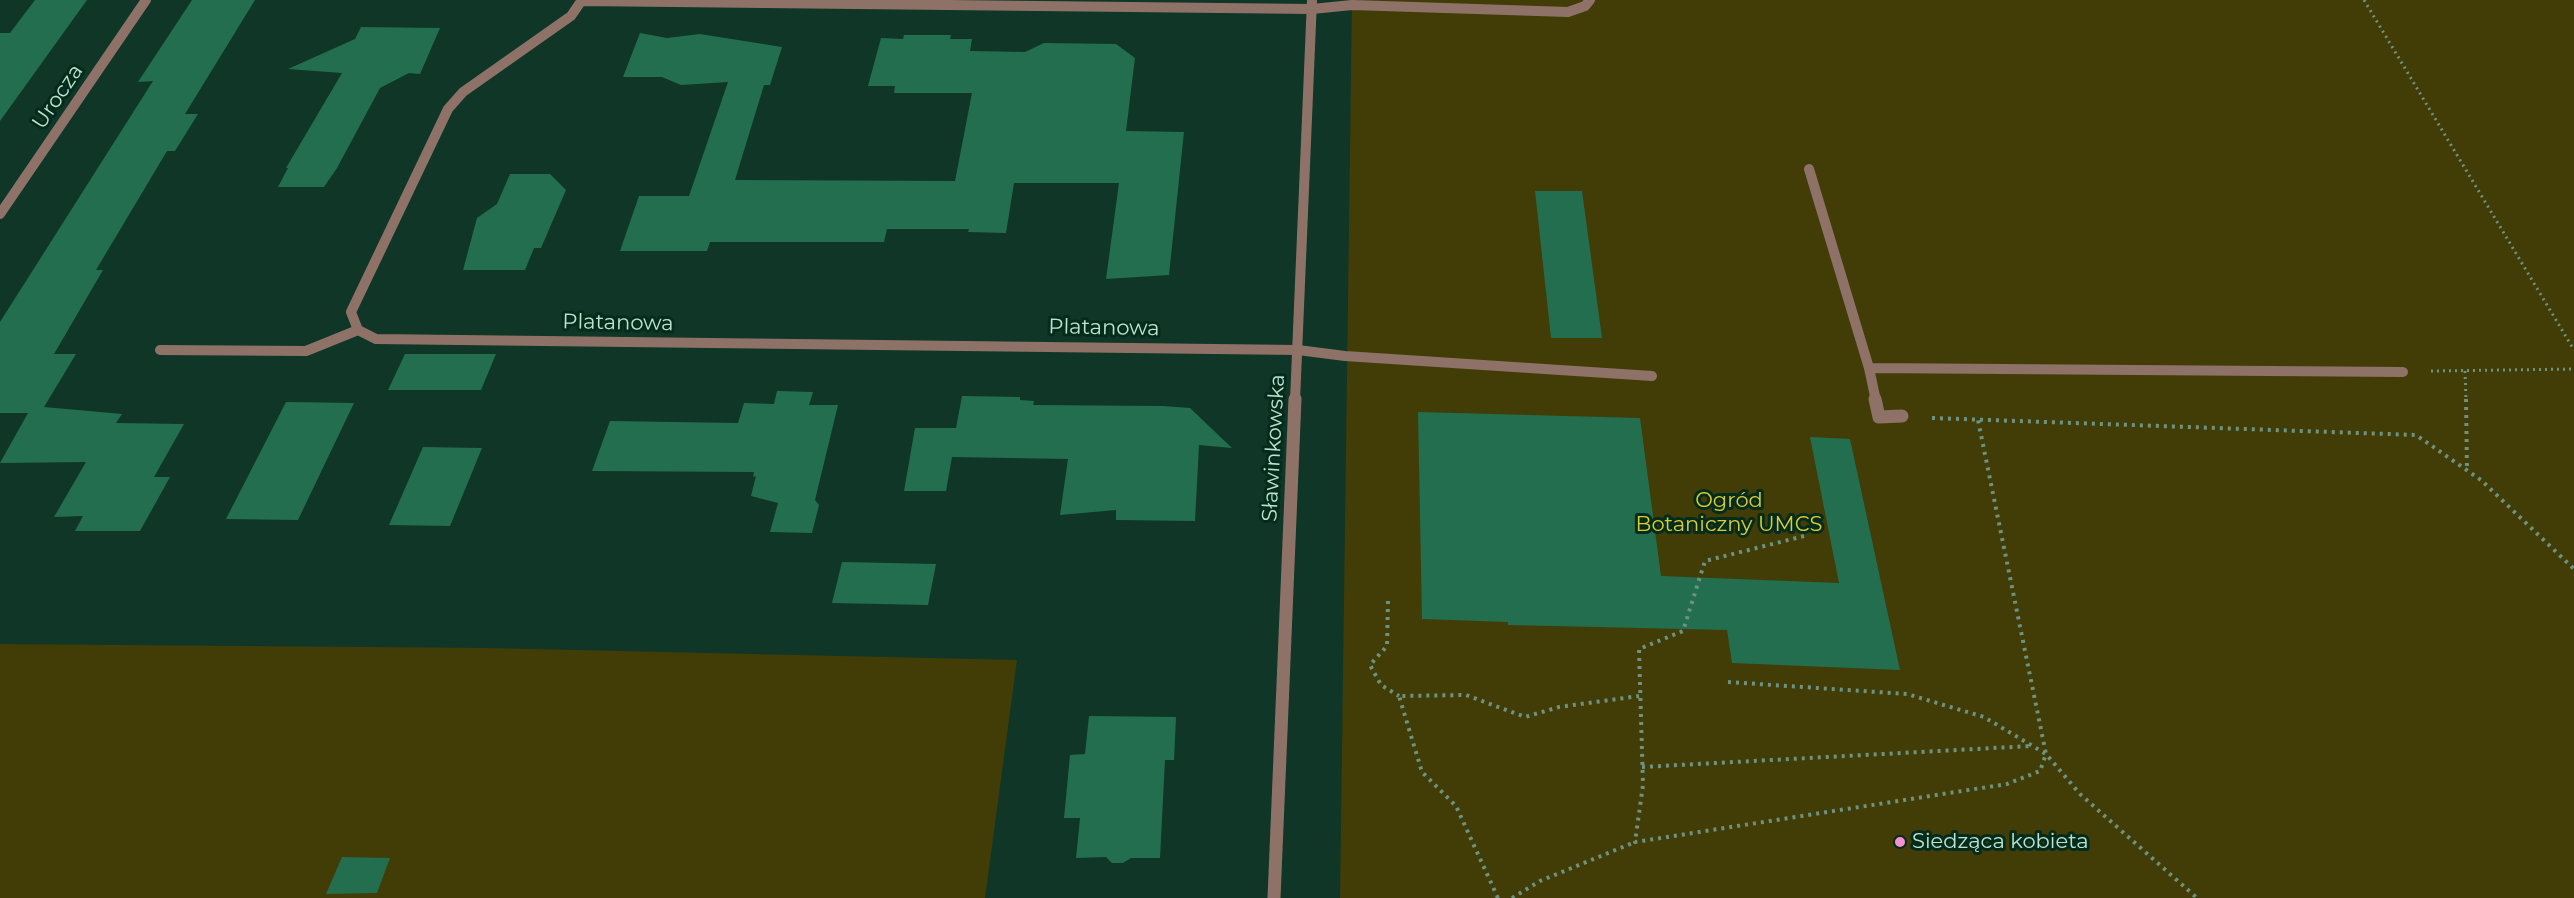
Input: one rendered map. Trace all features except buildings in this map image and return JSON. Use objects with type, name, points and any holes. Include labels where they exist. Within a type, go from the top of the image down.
[{"type":"street","name":"Urocza","points":[[0,214],[146,0]]},
{"type":"street","points":[[160,350],[306,351],[358,330],[351,312],[448,109],[463,92],[571,16],[582,1],[1352,5],[1568,12],[1585,6],[1590,0]]},
{"type":"street","name":"Sławinkowska","points":[[1275,898],[1312,5]]},
{"type":"street","points":[[1809,169],[1869,368],[1879,417],[1902,416]]},
{"type":"street","name":"Platanowa","points":[[358,330],[376,339],[1298,350],[1345,357],[1652,376]]},
{"type":"street","points":[[1869,368],[2403,372]]},
{"type":"path","points":[[2364,0],[2574,350]]},
{"type":"path","points":[[2403,372],[2574,369]]},
{"type":"path","points":[[2465,370],[2467,470]]},
{"type":"path","points":[[1902,416],[2416,435],[2481,480],[2574,569]]},
{"type":"path","points":[[1512,898],[1540,881],[1635,842],[2007,784],[2040,771],[2046,754],[1978,420]]},
{"type":"path","points":[[1635,842],[1643,785],[1639,649],[1683,631],[1705,561],[1804,536]]},
{"type":"path","points":[[1388,601],[1387,646],[1370,665],[1373,675],[1381,685],[1398,696],[1466,695],[1525,717],[1559,707],[1639,696]]},
{"type":"path","points":[[1728,682],[1907,694],[1984,717],[2046,754],[2080,794],[2197,898]]},
{"type":"path","points":[[1398,696],[1422,772],[1456,806],[1498,898]]},
{"type":"path","points":[[1642,767],[2033,746]]},
{"type":"green space","name":"Ogród Botaniczny UMCS","points":[[1352,0],[2574,0],[2574,898],[1340,898]]},
{"type":"green space","points":[[0,644],[487,648],[1017,660],[985,898],[0,898]]},
{"type":"place","name":"Siedząca kobieta","points":[[1900,842]]}]
